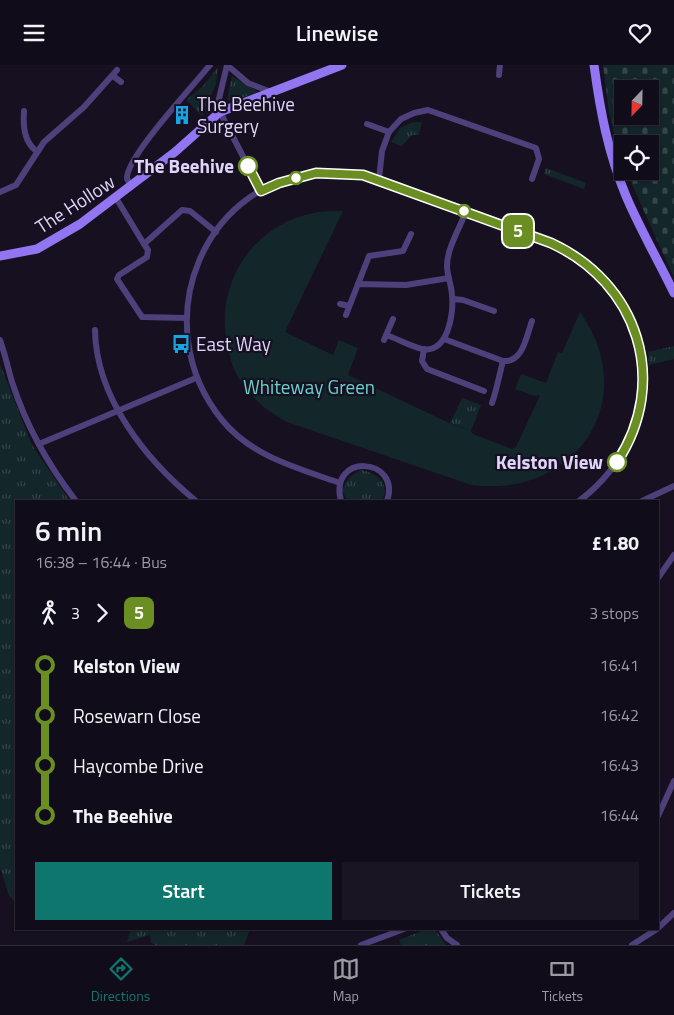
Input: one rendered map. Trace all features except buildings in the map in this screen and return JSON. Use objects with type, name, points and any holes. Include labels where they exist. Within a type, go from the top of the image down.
[{"type":"street","points":[[132,185],[127,179],[129,167],[162,122],[210,65]]},
{"type":"street","points":[[261,191],[220,113],[218,103],[227,65],[248,83],[271,92]]},
{"type":"street","name":"The Hollow","points":[[0,256],[36,249],[80,225],[220,113],[342,65]]},
{"type":"street","points":[[499,75],[500,65]]},
{"type":"street","points":[[594,65],[599,107],[613,160],[642,231],[674,293]]},
{"type":"street","points":[[0,192],[16,185],[36,151],[84,107],[115,73],[121,82]]},
{"type":"street","points":[[24,111],[25,137],[29,146],[36,151]]},
{"type":"street","points":[[379,179],[382,151],[390,131],[401,119],[414,113],[428,111],[536,148],[539,159],[532,179]]},
{"type":"street","points":[[367,124],[390,131]]},
{"type":"street","points":[[340,483],[267,456],[250,445],[222,420],[196,379],[186,338],[186,318],[190,285],[201,258],[216,232],[233,213],[261,191],[279,183],[316,173],[346,173],[379,179],[551,243],[578,257],[592,268],[617,295],[632,323],[643,365],[643,382],[637,421],[623,453],[610,472],[580,500]]},
{"type":"street","points":[[116,198],[148,251],[147,257],[119,275],[118,283],[142,317],[186,318]]},
{"type":"street","points":[[144,244],[186,209],[216,232]]},
{"type":"street","points":[[393,319],[385,338],[424,349],[432,348],[444,339],[451,318],[453,299],[448,257],[466,211]]},
{"type":"street","points":[[346,315],[369,256],[403,251],[411,234]]},
{"type":"street","points":[[358,284],[406,285],[449,278]]},
{"type":"street","points":[[453,299],[463,300],[494,311]]},
{"type":"street","points":[[486,308],[489,301]]},
{"type":"street","points":[[340,303],[349,307]]},
{"type":"street","points":[[444,339],[503,361],[511,362],[518,358],[532,321]]},
{"type":"street","points":[[95,330],[95,345],[102,375],[118,411],[145,452],[180,489],[195,500]]},
{"type":"street","points":[[0,341],[12,382],[39,445],[56,476],[75,500]]},
{"type":"street","points":[[424,349],[422,361],[427,369],[484,391]]},
{"type":"street","points":[[492,403],[499,385],[498,377],[503,361]]},
{"type":"street","points":[[39,445],[196,379]]},
{"type":"street","points":[[341,500],[340,483],[350,469],[360,466],[372,467],[380,471],[388,481],[390,500]]},
{"type":"street","points":[[644,500],[674,487]]},
{"type":"street","points":[[659,577],[674,555]]},
{"type":"street","points":[[659,814],[674,781]]},
{"type":"street","points":[[659,926],[674,913]]},
{"type":"street","points":[[361,945],[399,930]]},
{"type":"street","points":[[442,930],[447,938],[457,945]]},
{"type":"street","points":[[632,945],[654,930]]},
{"type":"green space","points":[[603,65],[674,65],[674,278],[630,180],[659,180],[659,135],[615,135],[609,112]]},
{"type":"green space","points":[[218,67],[216,84],[202,116],[186,100],[203,86]]},
{"type":"green space","points":[[232,76],[257,91],[257,93],[232,101],[227,100]]},
{"type":"green space","points":[[413,122],[422,122],[419,135],[412,135],[402,146],[391,142],[400,128]]},
{"type":"green space","points":[[546,168],[586,183],[584,189],[544,174]]},
{"type":"green space","name":"Whiteway Green","points":[[343,211],[285,332],[333,355],[339,340],[358,348],[348,375],[447,422],[471,431],[473,434],[512,449],[516,447],[540,395],[535,396],[515,389],[521,374],[546,383],[558,352],[562,353],[580,312],[598,345],[604,378],[601,409],[588,437],[568,460],[541,476],[508,485],[471,485],[287,422],[257,401],[236,374],[227,344],[225,322],[227,300],[233,280],[242,261],[255,244],[272,231],[291,220],[313,213]]},
{"type":"green space","points":[[674,346],[674,359],[649,365],[648,352]]},
{"type":"green space","points":[[0,364],[32,445],[69,500],[15,500],[15,904],[8,893],[0,867]]},
{"type":"green space","points":[[462,398],[481,405],[471,431],[450,423]]},
{"type":"green space","points":[[361,470],[367,471],[381,480],[385,489],[382,500],[347,500],[342,491],[351,476]]},
{"type":"green space","points":[[131,930],[250,930],[244,945],[156,945],[151,943],[150,935],[127,942]]},
{"type":"green space","points":[[424,930],[432,930],[436,931],[446,945],[401,945],[399,940]]},
{"type":"bus line","name":"5","points":[[248,166],[261,191],[279,183],[316,173],[346,173],[379,179],[551,243],[567,250],[592,268],[607,283],[623,305],[638,341],[643,365],[641,405],[637,421],[634,431],[617,462]]},
{"type":"place","name":"The Beehive Surgery","points":[[182,115]]},
{"type":"place","name":"The Beehive","points":[[248,166]]},
{"type":"place","name":"East Way","points":[[181,344]]},
{"type":"place","name":"Kelston View","points":[[617,462]]}]
